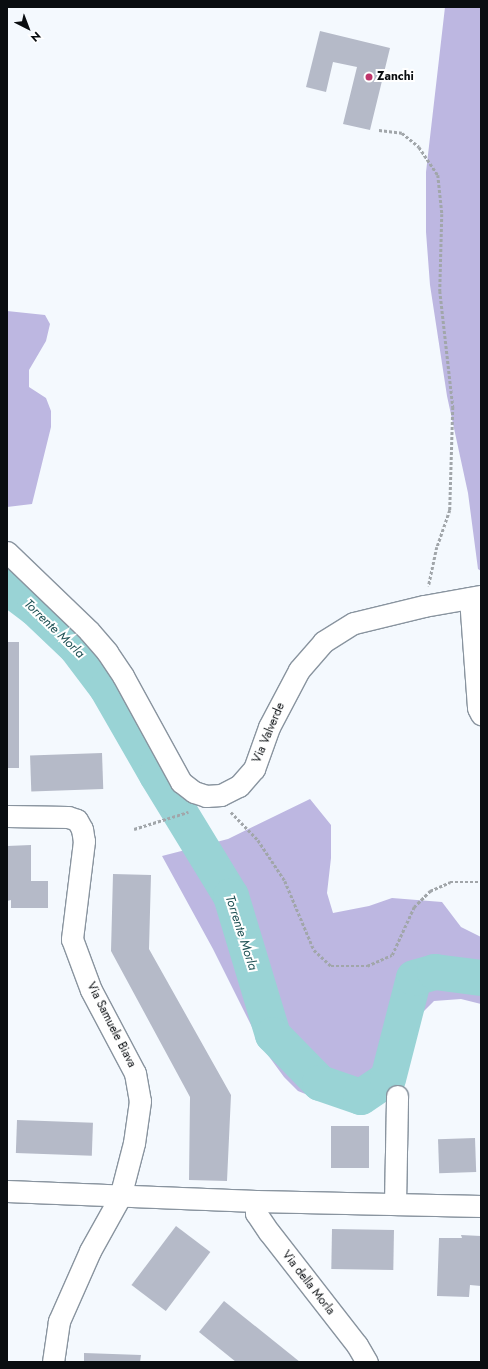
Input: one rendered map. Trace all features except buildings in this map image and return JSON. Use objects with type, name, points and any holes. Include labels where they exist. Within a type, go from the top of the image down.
[{"type":"street","name":"Via Valverde","points":[[7,552],[89,631],[107,652],[123,676],[182,782],[194,792],[206,796],[221,795],[239,786],[254,770],[269,727],[299,670],[323,642],[354,623],[424,606],[475,597]]},
{"type":"street","points":[[475,597],[478,708],[481,714]]},
{"type":"street","name":"Via Samuele Biava","points":[[7,816],[68,817],[77,820],[82,829],[84,841],[72,938],[90,990],[135,1073],[140,1101],[134,1143],[120,1197],[90,1251],[59,1321],[53,1362]]},
{"type":"street","points":[[395,1204],[397,1096]]},
{"type":"street","points":[[7,1191],[256,1202],[481,1206]]},
{"type":"street","name":"Via della Morla","points":[[256,1202],[256,1213],[269,1232],[357,1345],[367,1362]]},
{"type":"path","points":[[379,130],[402,133],[419,147],[438,175],[442,214],[440,291],[454,407],[450,510],[437,547],[424,606]]},
{"type":"path","points":[[221,795],[225,805],[242,825],[258,840],[285,881],[314,950],[331,966],[366,966],[392,955],[414,907],[430,891],[450,882],[481,882]]},
{"type":"path","points":[[134,829],[194,810]]},
{"type":"shaded area","points":[[445,7],[481,7],[481,571],[478,569],[468,493],[447,396],[430,285],[426,232],[426,172]]},
{"type":"shaded area","points":[[7,311],[45,315],[50,324],[46,341],[29,370],[29,387],[46,398],[51,411],[51,427],[32,504],[7,507]]},
{"type":"shaded area","points":[[7,571],[33,593],[64,653],[7,605]]},
{"type":"shaded area","points":[[310,799],[331,825],[331,858],[327,893],[333,913],[369,906],[392,898],[442,902],[461,927],[481,937],[481,1004],[461,999],[434,1001],[420,1015],[397,1069],[381,1091],[363,1100],[343,1103],[320,1100],[298,1091],[284,1077],[262,1047],[213,949],[162,856],[228,839]]},
{"type":"waterway","name":"Torrente Morla","points":[[7,587],[35,608],[76,647],[107,688],[157,775],[231,896],[273,1035],[320,1083],[361,1097],[388,1079],[414,978],[435,972],[481,978]]},
{"type":"place","name":"Zanchi","points":[[369,77]]}]
